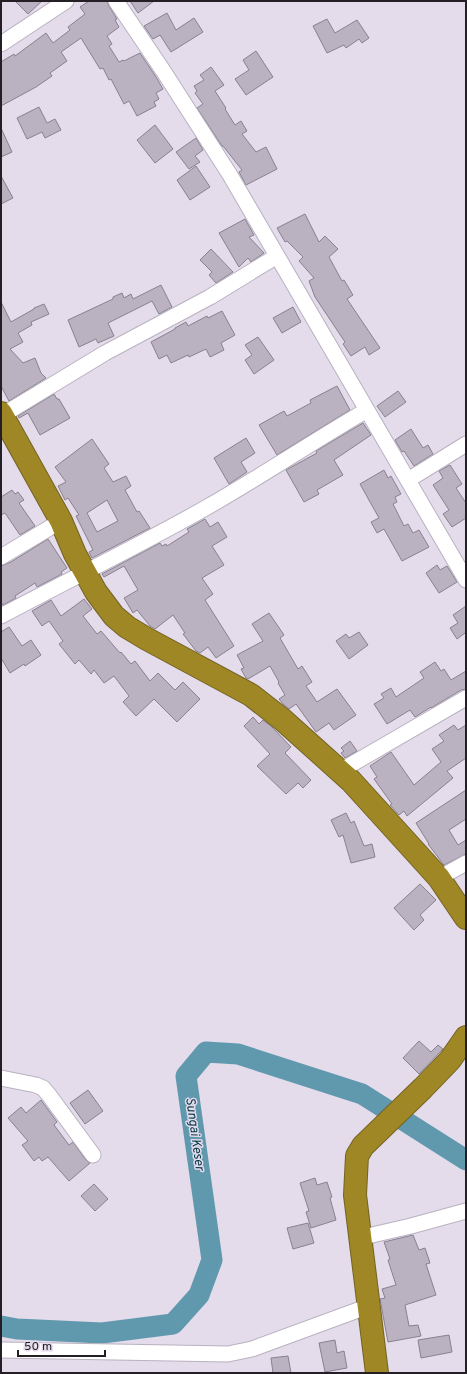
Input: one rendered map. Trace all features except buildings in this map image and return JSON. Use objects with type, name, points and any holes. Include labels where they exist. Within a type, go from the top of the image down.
[{"type":"highway","points":[[1,415],[61,521],[75,554],[96,592],[114,616],[127,627],[251,695],[283,720],[340,771],[439,878],[466,918]]},
{"type":"highway","points":[[377,1373],[370,1306],[355,1195],[357,1156],[363,1146],[450,1060],[466,1037]]},
{"type":"street","points":[[1,44],[66,1]]},
{"type":"street","points":[[116,1],[226,168],[466,580]]},
{"type":"street","points":[[1,415],[105,353],[210,297],[277,256]]},
{"type":"street","points":[[1,616],[208,507],[367,410]]},
{"type":"street","points":[[408,480],[466,444]]},
{"type":"street","points":[[1,557],[61,521]]},
{"type":"street","points":[[340,771],[466,698]]},
{"type":"street","points":[[439,878],[466,863]]},
{"type":"street","points":[[1,1078],[43,1088],[93,1155]]},
{"type":"street","points":[[360,1238],[466,1211]]},
{"type":"street","points":[[1,1350],[228,1354],[252,1349],[370,1306]]},
{"type":"waterway","name":"Sungai Keser","points":[[1,1326],[17,1329],[102,1333],[173,1324],[199,1295],[212,1260],[186,1076],[206,1052],[238,1054],[362,1094],[466,1160]]}]
